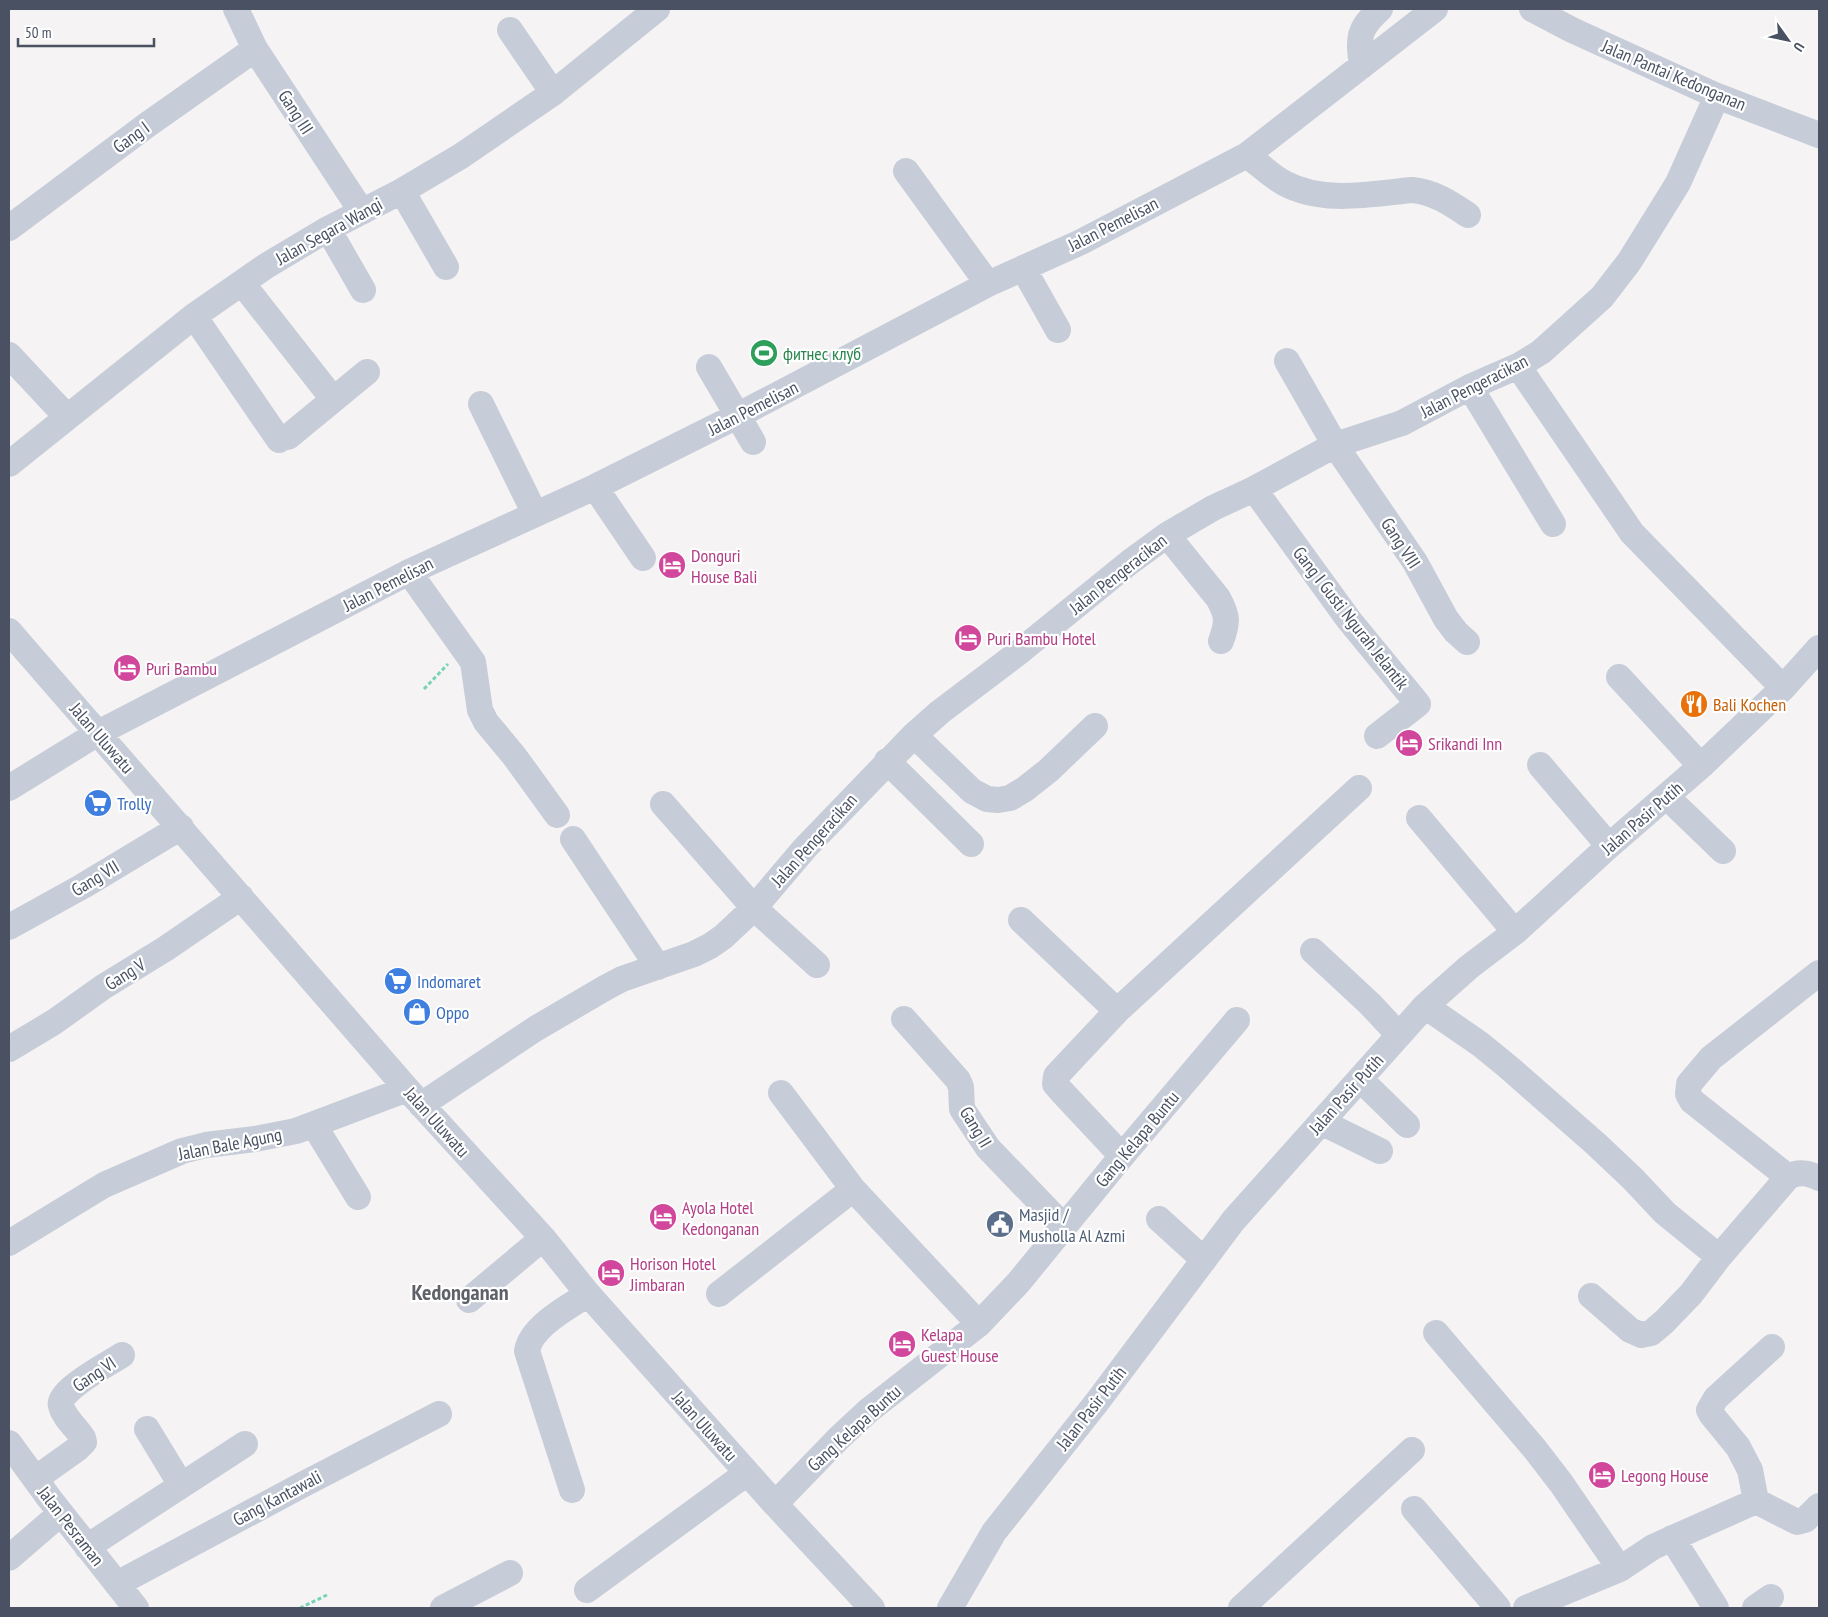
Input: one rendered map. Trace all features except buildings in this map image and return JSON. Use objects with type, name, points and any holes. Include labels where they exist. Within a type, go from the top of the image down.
[{"type":"street","name":"Gang III","points":[[236,9],[254,49],[362,212]]},
{"type":"street","name":"Jalan Segara Wangi","points":[[9,464],[194,316],[266,266],[328,229],[402,191],[461,156],[553,92],[657,9]]},
{"type":"street","points":[[1362,66],[1359,44],[1361,30],[1380,9]]},
{"type":"street","name":"Jalan Pemelisan","points":[[9,788],[98,733],[410,572],[596,487],[737,416],[988,284],[1081,242],[1247,155],[1434,9]]},
{"type":"street","name":"Jalan Pantai Kedonganan","points":[[1532,9],[1572,30],[1716,96],[1819,135]]},
{"type":"street","points":[[510,30],[553,92]]},
{"type":"street","name":"Gang I","points":[[9,228],[147,125],[254,49]]},
{"type":"street","name":"Jalan Pengeracikan","points":[[414,1097],[605,988],[710,946],[736,926],[754,908],[804,848],[914,735],[940,712],[1167,535],[1213,508],[1254,489],[1335,445],[1402,423],[1470,387],[1518,366],[1541,352],[1602,297],[1630,262],[1678,183],[1716,96]]},
{"type":"street","points":[[1247,155],[1283,182],[1314,194],[1344,196],[1412,190],[1422,191],[1441,197],[1468,215]]},
{"type":"street","points":[[906,171],[988,284]]},
{"type":"street","points":[[402,191],[446,267]]},
{"type":"street","points":[[328,229],[363,290]]},
{"type":"street","points":[[1023,268],[1058,330]]},
{"type":"street","points":[[242,283],[333,400]]},
{"type":"street","points":[[194,316],[284,438],[367,372]]},
{"type":"street","points":[[9,356],[67,417]]},
{"type":"street","name":"Gang VIII","points":[[1287,361],[1335,445],[1415,562],[1446,619],[1466,642]]},
{"type":"street","points":[[1518,366],[1632,533],[1782,688]]},
{"type":"street","points":[[709,367],[753,442]]},
{"type":"street","points":[[1470,387],[1554,524]]},
{"type":"street","points":[[481,404],[534,514]]},
{"type":"street","points":[[596,487],[643,558]]},
{"type":"street","name":"Gang I Gusti Ngurah Jelantik","points":[[1254,489],[1349,620],[1418,704],[1378,736]]},
{"type":"street","points":[[1167,535],[1224,608],[1227,626],[1221,642]]},
{"type":"street","points":[[410,572],[473,662],[480,710],[486,722],[515,757],[557,816]]},
{"type":"street","name":"Jalan Uluwatu","points":[[9,631],[414,1097],[543,1238],[588,1294],[775,1504],[872,1608]]},
{"type":"street","name":"Jalan Pasir Putih","points":[[950,1608],[994,1532],[1097,1402],[1233,1220],[1425,1006],[1469,967],[1515,932],[1609,846],[1701,766],[1782,688],[1819,648]]},
{"type":"street","points":[[1619,677],[1701,766]]},
{"type":"street","points":[[914,735],[972,791],[987,799],[998,800],[1017,794],[1031,784],[1049,770],[1095,726]]},
{"type":"street","points":[[887,761],[971,844]]},
{"type":"street","points":[[1540,765],[1609,846]]},
{"type":"street","points":[[1122,1156],[1062,1092],[1055,1081],[1056,1075],[1117,1011],[1359,788]]},
{"type":"street","points":[[1667,796],[1722,851]]},
{"type":"street","points":[[663,804],[754,908],[816,965]]},
{"type":"street","points":[[1419,818],[1515,932]]},
{"type":"street","name":"Gang VII","points":[[9,927],[84,886],[180,827]]},
{"type":"street","points":[[573,839],[658,967]]},
{"type":"street","name":"Gang V","points":[[9,1049],[54,1022],[103,987],[165,949],[241,897]]},
{"type":"street","points":[[1021,920],[1117,1011]]},
{"type":"street","points":[[1313,951],[1370,1004],[1399,1035]]},
{"type":"street","points":[[1788,1177],[1692,1101],[1688,1094],[1688,1089],[1692,1079],[1711,1058],[1819,973]]},
{"type":"street","points":[[1425,1006],[1480,1044],[1507,1066],[1596,1144],[1665,1213],[1719,1257]]},
{"type":"street","name":"Gang II","points":[[904,1019],[958,1080],[961,1087],[962,1110],[988,1148],[1064,1227]]},
{"type":"street","name":"Gang Kelapa Buntu","points":[[775,1504],[833,1443],[868,1411],[979,1324],[1034,1265],[1236,1020]]},
{"type":"street","points":[[1360,1079],[1407,1124]]},
{"type":"street","points":[[781,1093],[853,1189],[979,1324]]},
{"type":"street","name":"Jalan Bale Agung","points":[[9,1243],[104,1185],[182,1151],[206,1144],[255,1139],[296,1131],[414,1097]]},
{"type":"street","points":[[1321,1122],[1380,1151]]},
{"type":"street","points":[[314,1126],[358,1198]]},
{"type":"street","points":[[1591,1296],[1630,1330],[1641,1334],[1651,1333],[1691,1294],[1719,1257],[1788,1177],[1808,1173],[1819,1178]]},
{"type":"street","points":[[719,1294],[853,1189]]},
{"type":"street","points":[[1159,1219],[1204,1260]]},
{"type":"street","points":[[468,1300],[543,1238]]},
{"type":"street","points":[[572,1490],[528,1351],[531,1340],[543,1325],[588,1294]]},
{"type":"street","points":[[1436,1333],[1534,1448],[1561,1483],[1620,1569]]},
{"type":"street","points":[[1756,1501],[1750,1470],[1738,1447],[1711,1414],[1710,1408],[1716,1398],[1772,1347]]},
{"type":"street","name":"Gang VI","points":[[35,1479],[84,1442],[62,1408],[60,1402],[62,1396],[68,1390],[122,1355]]},
{"type":"street","name":"Gang Kantawali","points":[[117,1584],[439,1414]]},
{"type":"street","points":[[147,1429],[181,1485]]},
{"type":"street","name":"Jalan Pesraman","points":[[9,1443],[60,1513],[136,1608]]},
{"type":"street","points":[[87,1547],[245,1444]]},
{"type":"street","points":[[1241,1608],[1412,1450]]},
{"type":"street","points":[[587,1590],[747,1473]]},
{"type":"street","points":[[1526,1608],[1620,1569],[1653,1547],[1756,1501]]},
{"type":"street","points":[[1756,1501],[1797,1522],[1805,1520],[1819,1506]]},
{"type":"street","points":[[1414,1509],[1498,1608]]},
{"type":"street","points":[[9,1558],[60,1513]]},
{"type":"street","points":[[1672,1538],[1716,1608]]},
{"type":"street","points":[[443,1608],[510,1574]]},
{"type":"path","points":[[424,689],[464,648]]},
{"type":"path","points":[[300,1608],[326,1595]]},
{"type":"place","name":"фитнес клуб","points":[[764,353]]},
{"type":"place","name":"Donguri House Bali","points":[[672,565]]},
{"type":"place","name":"Puri Bambu Hotel","points":[[968,638]]},
{"type":"place","name":"Puri Bambu","points":[[127,668]]},
{"type":"place","name":"Bali Kochen","points":[[1694,704]]},
{"type":"place","name":"Srikandi Inn","points":[[1409,743]]},
{"type":"place","name":"Trolly","points":[[98,803]]},
{"type":"place","name":"Indomaret","points":[[398,981]]},
{"type":"place","name":"Oppo","points":[[417,1012]]},
{"type":"place","name":"Ayola Hotel Kedonganan","points":[[663,1217]]},
{"type":"place","name":"Masjid / Musholla Al Azmi","points":[[1000,1224]]},
{"type":"place","name":"Horison Hotel Jimbaran","points":[[611,1273]]},
{"type":"place","name":"Kelapa Guest House","points":[[902,1344]]},
{"type":"place","name":"Legong House","points":[[1602,1475]]},
{"type":"district","name":"Kedonganan","points":[[460,1292]]}]
